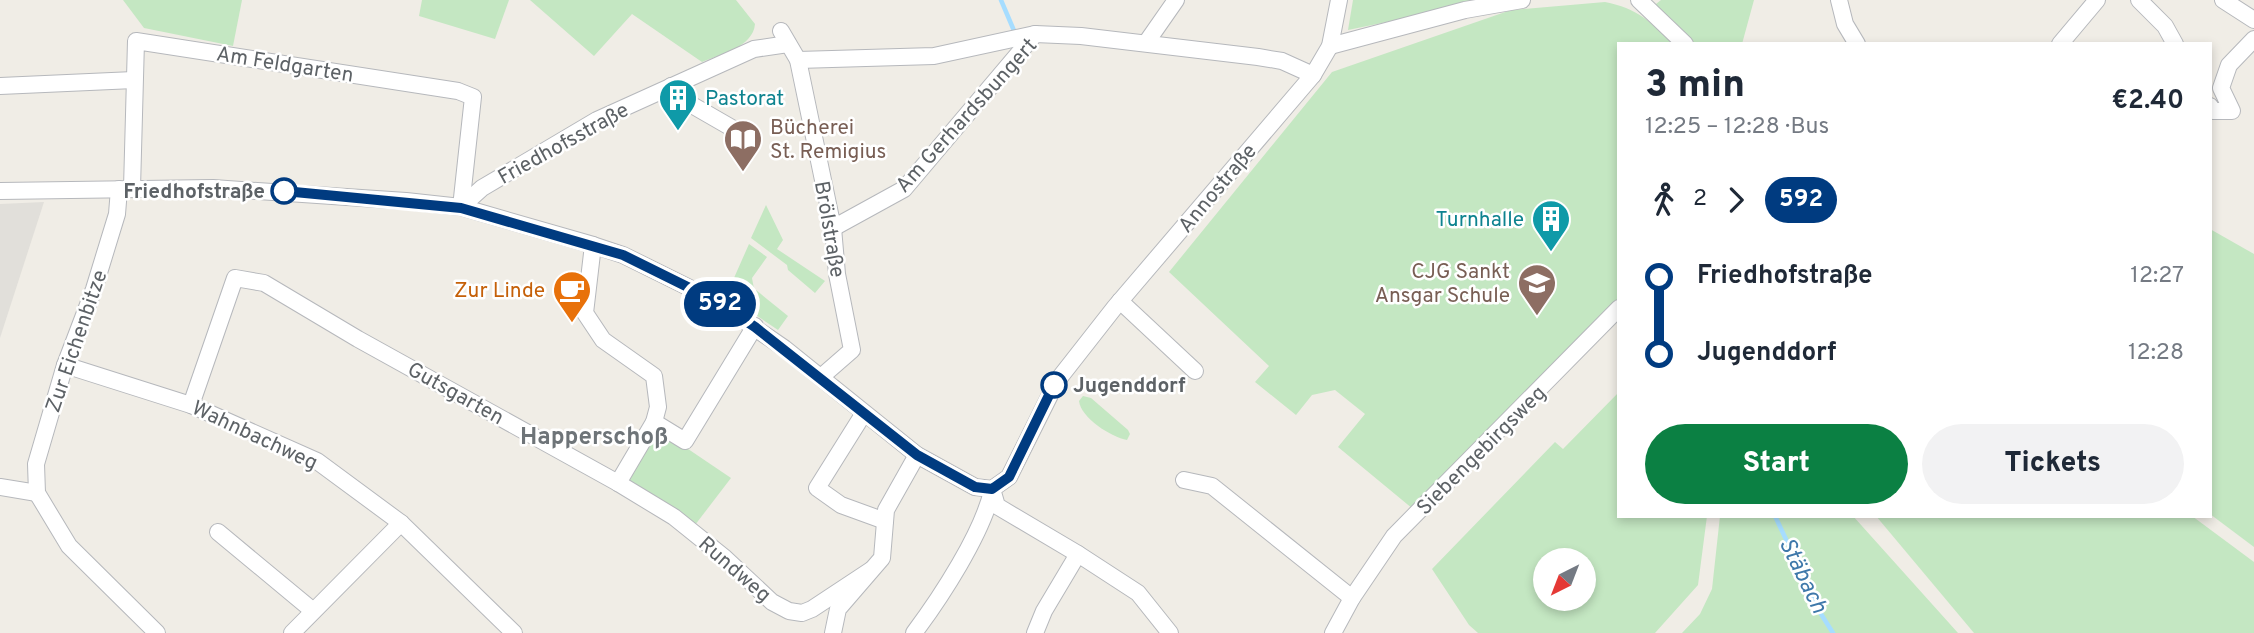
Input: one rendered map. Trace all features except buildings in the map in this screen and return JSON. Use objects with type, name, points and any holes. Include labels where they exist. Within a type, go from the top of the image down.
[{"type":"street","points":[[1146,43],[1176,0]]},
{"type":"street","name":"Annostraße","points":[[992,489],[1009,477],[1054,385],[1121,301],[1313,75],[1330,46],[1339,0]]},
{"type":"street","points":[[1330,46],[1465,10],[1522,0]]},
{"type":"street","points":[[1639,0],[1683,42]]},
{"type":"street","points":[[1839,0],[1844,24],[1856,42]]},
{"type":"street","points":[[2062,42],[2097,0]]},
{"type":"street","points":[[2139,0],[2165,26],[2174,42]]},
{"type":"street","points":[[2223,0],[2254,20]]},
{"type":"street","points":[[798,60],[934,56],[1035,34]]},
{"type":"street","name":"Am Gerhardsbungert","points":[[833,228],[904,189],[1035,34],[1146,43],[1282,61],[1313,75]]},
{"type":"street","name":"Brölstraße","points":[[785,37],[798,60],[833,228],[837,274],[852,350],[821,377]]},
{"type":"street","name":"Friedhofsstraße","points":[[461,208],[482,188],[597,120],[754,48],[785,37]]},
{"type":"street","points":[[2212,109],[2232,111],[2221,88],[2228,65],[2254,39]]},
{"type":"street","name":"Am Feldgarten","points":[[125,188],[136,40],[458,91],[473,97],[461,208]]},
{"type":"street","points":[[0,86],[134,80]]},
{"type":"street","points":[[671,86],[678,97],[744,135]]},
{"type":"street","points":[[0,191],[125,188],[259,190],[461,208],[593,245],[623,255],[714,300],[821,377],[917,455],[975,487],[992,489]]},
{"type":"street","name":"Zur Eichenbitze","points":[[37,493],[36,464],[65,365],[94,289],[125,188]]},
{"type":"street","points":[[593,245],[585,313],[603,340],[654,376],[658,407],[654,422],[618,482]]},
{"type":"street","name":"Gutsgarten","points":[[191,405],[235,278],[264,283],[370,345],[618,482],[674,517]]},
{"type":"street","points":[[1121,301],[1195,371]]},
{"type":"street","name":"Siebengebirgsweg","points":[[1333,633],[1352,598],[1394,536],[1617,310]]},
{"type":"street","points":[[654,422],[685,441],[755,327]]},
{"type":"street","name":"Wahnbachweg","points":[[65,365],[191,405],[317,461],[401,523],[514,633]]},
{"type":"street","points":[[864,413],[817,488],[841,505],[885,521]]},
{"type":"street","points":[[833,633],[838,610],[882,558],[886,510],[917,455]]},
{"type":"street","points":[[1184,480],[1212,486],[1352,598]]},
{"type":"street","points":[[0,487],[37,493],[69,546],[157,633]]},
{"type":"street","points":[[992,489],[997,506],[1138,593],[1170,633]]},
{"type":"street","points":[[914,633],[935,605],[987,511],[992,489]]},
{"type":"street","name":"Rundweg","points":[[674,517],[725,558],[772,602],[789,611],[802,612],[812,609],[872,570]]},
{"type":"street","points":[[292,633],[401,523]]},
{"type":"street","points":[[218,532],[312,610]]},
{"type":"street","points":[[1035,633],[1044,611],[1078,554]]},
{"type":"shaded area","points":[[44,202],[0,338],[0,204]]},
{"type":"green space","points":[[123,0],[242,0],[233,46],[144,28]]},
{"type":"green space","points":[[422,0],[509,0],[495,39],[419,16]]},
{"type":"green space","points":[[530,0],[736,0],[755,24],[749,39],[727,53],[702,62],[632,14],[594,56]]},
{"type":"green space","points":[[1353,0],[1493,0],[1348,30]]},
{"type":"green space","points":[[1661,0],[1754,0],[1743,42],[1691,42],[1657,12],[1656,4]]},
{"type":"green space","points":[[1605,2],[1626,8],[1643,17],[1672,42],[1617,42],[1617,300],[1413,509],[1338,447],[1365,414],[1335,390],[1312,395],[1296,415],[1255,382],[1269,366],[1169,272],[1332,72],[1511,10]]},
{"type":"green space","points":[[766,205],[783,240],[777,249],[825,281],[815,293],[788,270],[787,265],[751,238]]},
{"type":"green space","points":[[2212,230],[2254,254],[2254,547],[2212,516]]},
{"type":"green space","points":[[749,244],[767,257],[752,278],[754,289],[743,306],[726,296]]},
{"type":"green space","points":[[756,290],[788,316],[778,330],[744,307]]},
{"type":"green space","points":[[1617,394],[1617,518],[1707,518],[1698,585],[1655,633],[1478,633],[1469,625],[1432,569],[1555,442],[1563,449]]},
{"type":"green space","points":[[1083,396],[1091,398],[1128,430],[1130,434],[1127,440],[1105,431],[1085,414],[1079,401]]},
{"type":"green space","points":[[657,428],[731,478],[695,525],[627,482]]},
{"type":"green space","points":[[1720,518],[1855,518],[1958,633],[1682,633],[1700,614],[1712,589]]},
{"type":"green space","points":[[1878,518],[2195,518],[2254,562],[2254,633],[1974,633]]},
{"type":"waterway","points":[[1001,0],[1015,33]]},
{"type":"waterway","name":"Stäbach","points":[[1776,518],[1821,614],[1833,633]]},
{"type":"bus line","name":"592","points":[[284,191],[461,208],[623,255],[714,300],[755,327],[917,455],[975,487],[992,489],[1009,477],[1054,385]]},
{"type":"place","name":"Pastorat","points":[[678,132]]},
{"type":"place","name":"Bücherei St. Remigius","points":[[743,173]]},
{"type":"place","name":"Friedhofstraße","points":[[284,191]]},
{"type":"place","name":"Turnhalle","points":[[1551,253]]},
{"type":"place","name":"CJG Sankt Ansgar Schule","points":[[1537,317]]},
{"type":"place","name":"Zur Linde","points":[[572,324]]},
{"type":"place","name":"Jugenddorf","points":[[1054,385]]},
{"type":"district","name":"Happerschoß","points":[[594,436]]}]
